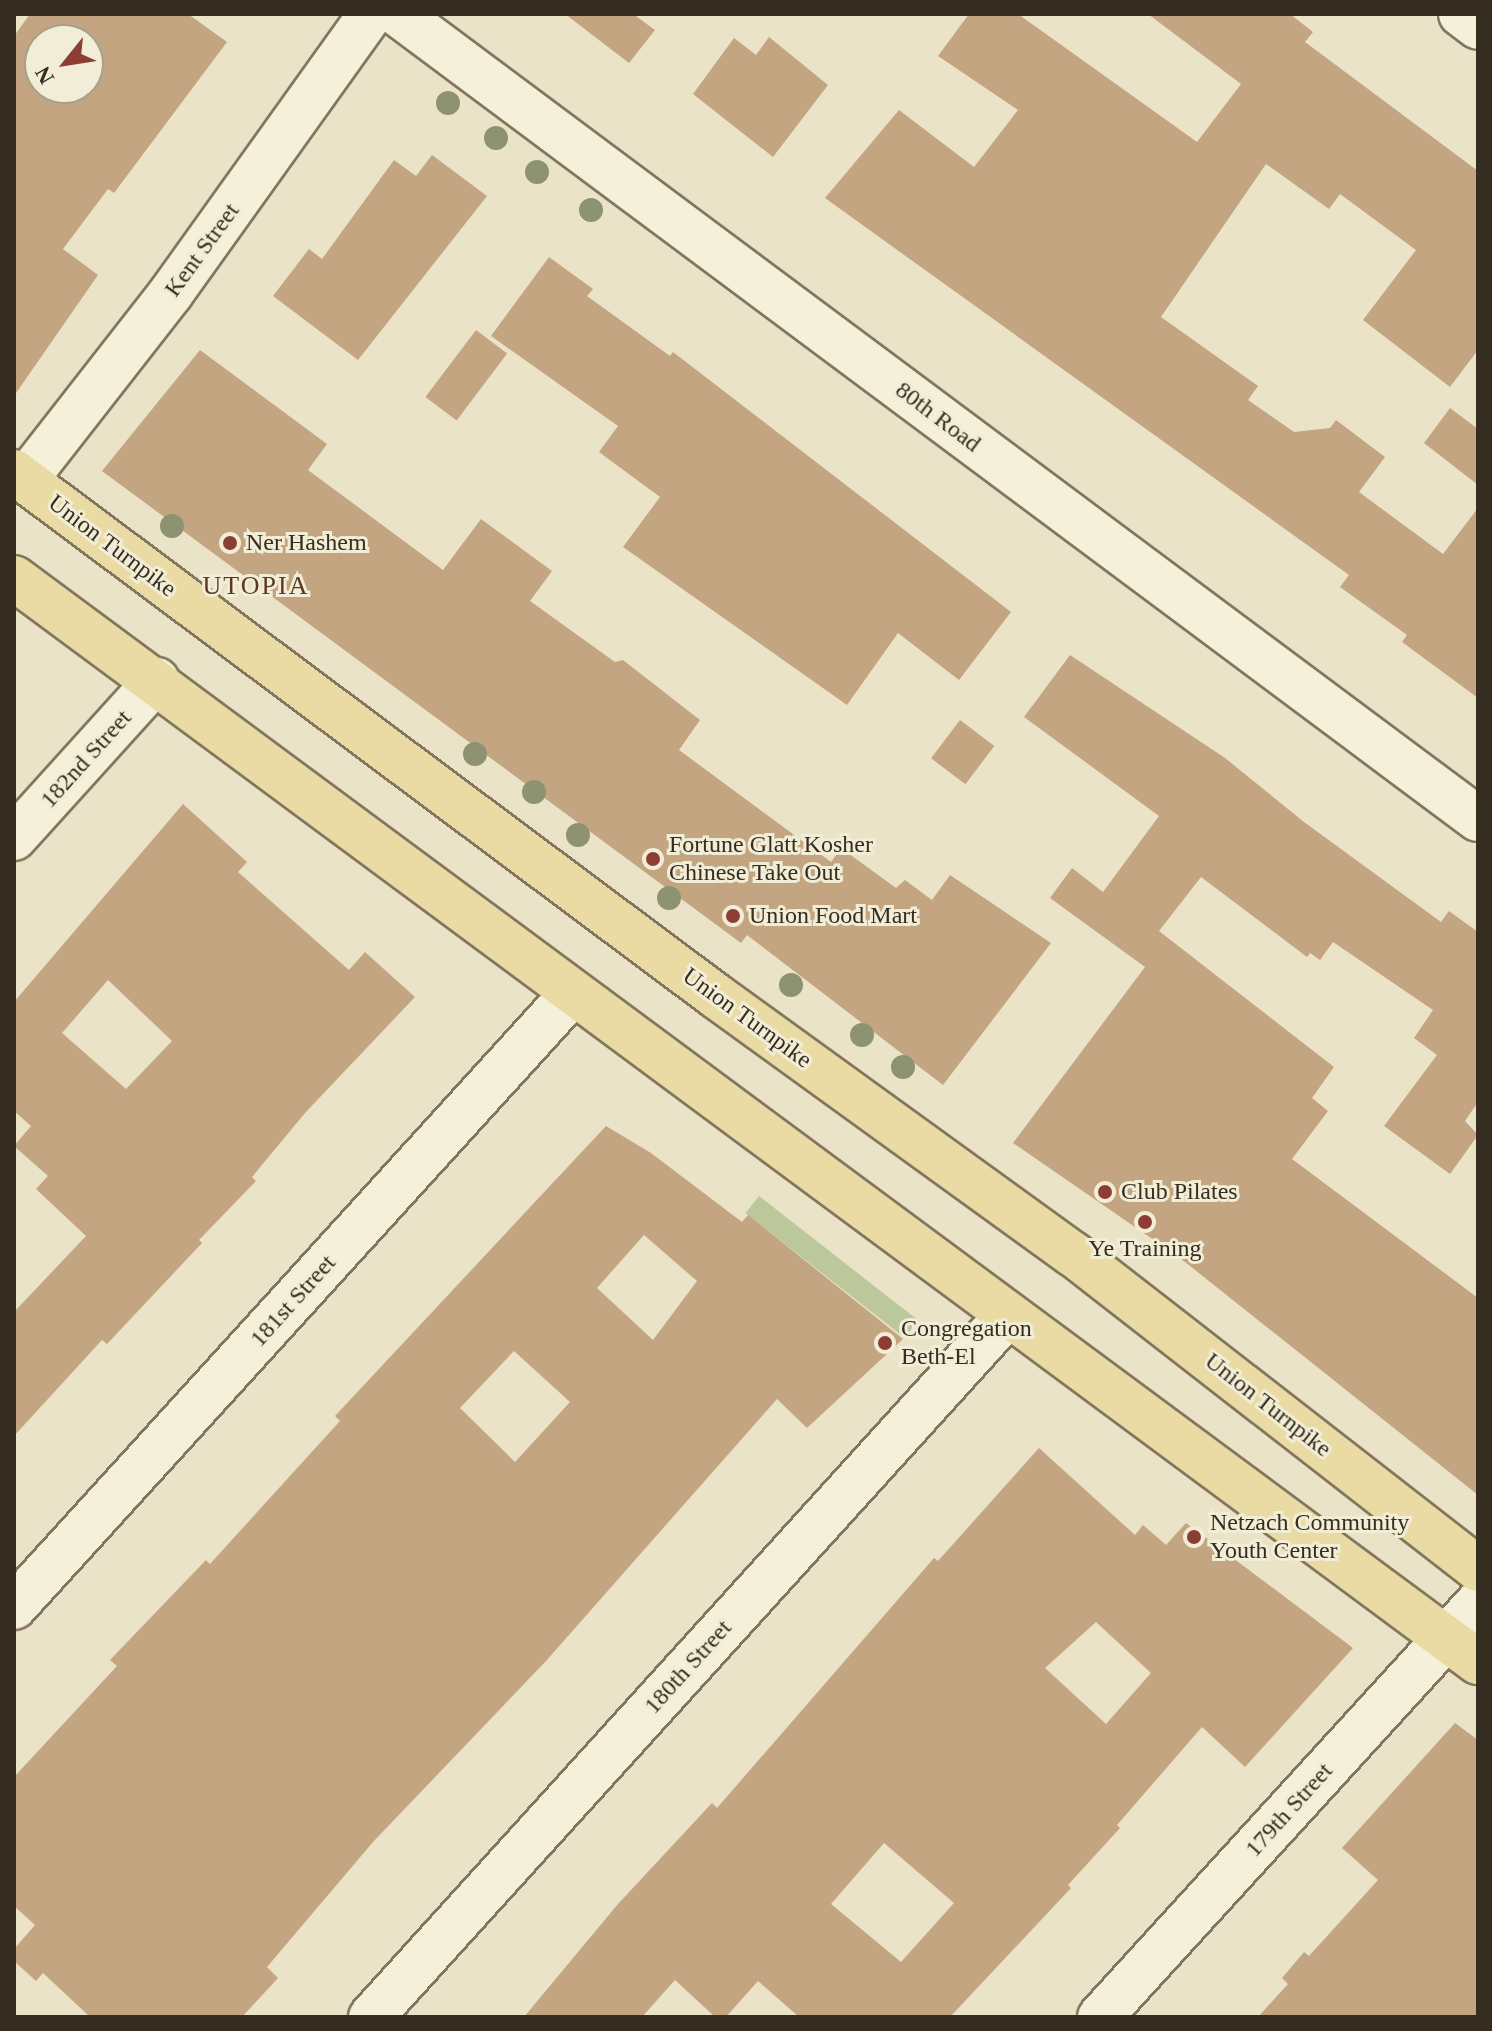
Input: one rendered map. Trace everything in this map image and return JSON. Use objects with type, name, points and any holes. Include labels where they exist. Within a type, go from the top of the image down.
[{"type":"main road","name":"Union Turnpike","points":[[20,476],[703,987],[1073,1254],[1478,1569]]},
{"type":"main road","points":[[14,578],[157,680],[1006,1317],[1462,1650]]},
{"type":"street","name":"Kent Street","points":[[20,476],[171,293],[371,14]]},
{"type":"street","name":"80th Road","points":[[398,14],[1478,819]]},
{"type":"street","points":[[1461,14],[1478,27]]},
{"type":"street","name":"182nd Street","points":[[14,838],[157,680]]},
{"type":"street","name":"181st Street","points":[[14,1607],[572,994]]},
{"type":"street","name":"180th Street","points":[[371,2017],[1006,1317]]},
{"type":"street","name":"179th Street","points":[[1100,2017],[1462,1650],[1478,1603]]},
{"type":"green space","points":[[759,1196],[918,1320],[905,1338],[745,1213]]},
{"type":"building","points":[[30,14],[188,14],[227,42],[114,193],[108,189],[63,249],[98,275],[14,396],[14,36]]},
{"type":"building","points":[[565,14],[633,14],[655,30],[629,63]]},
{"type":"building","points":[[969,14],[1018,14],[1197,142],[1241,84],[1148,14],[1290,14],[1313,32],[1305,42],[1478,171],[1478,350],[1450,387],[1363,320],[1416,250],[1340,194],[1329,209],[1266,164],[1161,317],[1258,386],[1248,400],[1294,432],[1330,428],[1336,420],[1385,457],[1359,492],[1443,554],[1478,508],[1478,698],[1402,642],[1407,635],[1340,587],[1349,575],[825,198],[899,110],[974,167],[1018,110],[938,56]]},
{"type":"building","points":[[769,37],[828,85],[773,157],[693,94],[734,38],[756,55]]},
{"type":"building","points":[[432,155],[487,196],[358,360],[273,296],[309,249],[322,259],[394,160],[416,176]]},
{"type":"building","points":[[549,257],[593,289],[587,296],[670,356],[673,352],[1011,612],[959,680],[898,633],[847,705],[623,547],[660,497],[599,452],[618,426],[491,336]]},
{"type":"building","points":[[476,330],[507,353],[457,421],[425,397]]},
{"type":"building","points":[[200,350],[327,444],[308,470],[443,570],[481,519],[552,571],[530,601],[615,662],[623,660],[700,720],[679,750],[831,862],[841,848],[896,888],[905,880],[932,900],[950,875],[1051,943],[943,1085],[747,935],[741,943],[102,471]]},
{"type":"building","points":[[1450,408],[1478,429],[1478,485],[1424,443]]},
{"type":"building","points":[[1070,655],[1225,758],[1304,822],[1441,922],[1449,911],[1478,932],[1478,1102],[1465,1121],[1478,1135],[1450,1174],[1384,1126],[1437,1055],[1414,1038],[1433,1010],[1333,942],[1320,960],[1310,953],[1307,957],[1201,877],[1159,931],[1334,1067],[1312,1098],[1328,1111],[1292,1159],[1478,1298],[1478,1495],[1180,1258],[1013,1143],[1145,967],[1050,898],[1072,868],[1103,892],[1159,816],[1024,717]]},
{"type":"building","points":[[960,720],[994,746],[965,784],[931,758]]},
{"type":"building","points":[[183,804],[247,862],[238,872],[349,970],[365,952],[415,997],[305,1113],[252,1177],[256,1181],[199,1240],[202,1243],[107,1344],[102,1340],[14,1436],[14,1312],[86,1236],[36,1189],[48,1176],[14,1146],[31,1126],[14,1111],[14,1002]],"holes":[[[108,980],[172,1041],[126,1089],[62,1033]]]},
{"type":"building","points":[[606,1126],[651,1153],[742,1222],[748,1215],[903,1339],[807,1428],[777,1399],[546,1661],[373,1842],[267,1967],[278,1978],[242,2017],[90,2017],[43,1973],[36,1981],[14,1961],[14,1949],[35,1925],[14,1906],[14,1777],[117,1666],[110,1660],[206,1560],[210,1564],[340,1421],[335,1416]],"holes":[[[644,1235],[697,1281],[653,1340],[597,1288]],[[514,1351],[570,1402],[515,1462],[460,1408]]]},
{"type":"building","points":[[1039,1448],[1135,1535],[1143,1525],[1166,1545],[1186,1523],[1353,1648],[1245,1767],[1202,1727],[1117,1825],[1120,1828],[1068,1885],[1071,1888],[950,2017],[799,2017],[758,1981],[726,2017],[715,2017],[675,1980],[642,2017],[524,2017],[618,1904],[712,1803],[717,1808],[934,1558],[938,1561]],"holes":[[[1096,1622],[1151,1673],[1106,1724],[1045,1668]],[[884,1843],[954,1903],[901,1962],[831,1904]]]},
{"type":"building","points":[[1455,1723],[1478,1740],[1478,2017],[1258,2017],[1288,1984],[1282,1978],[1304,1952],[1309,1956],[1378,1880],[1342,1848]]},
{"type":"place","name":"Ner Hashem","points":[[230,543]]},
{"type":"place","name":"Fortune Glatt Kosher Chinese Take Out","points":[[653,859]]},
{"type":"place","name":"Union Food Mart","points":[[733,916]]},
{"type":"place","name":"Club Pilates","points":[[1105,1192]]},
{"type":"place","name":"Ye Training","points":[[1145,1222]]},
{"type":"place","name":"Congregation Beth-El","points":[[885,1343]]},
{"type":"place","name":"Netzach Community Youth Center","points":[[1194,1537]]},
{"type":"district","name":"UTOPIA","points":[[256,586]]}]
